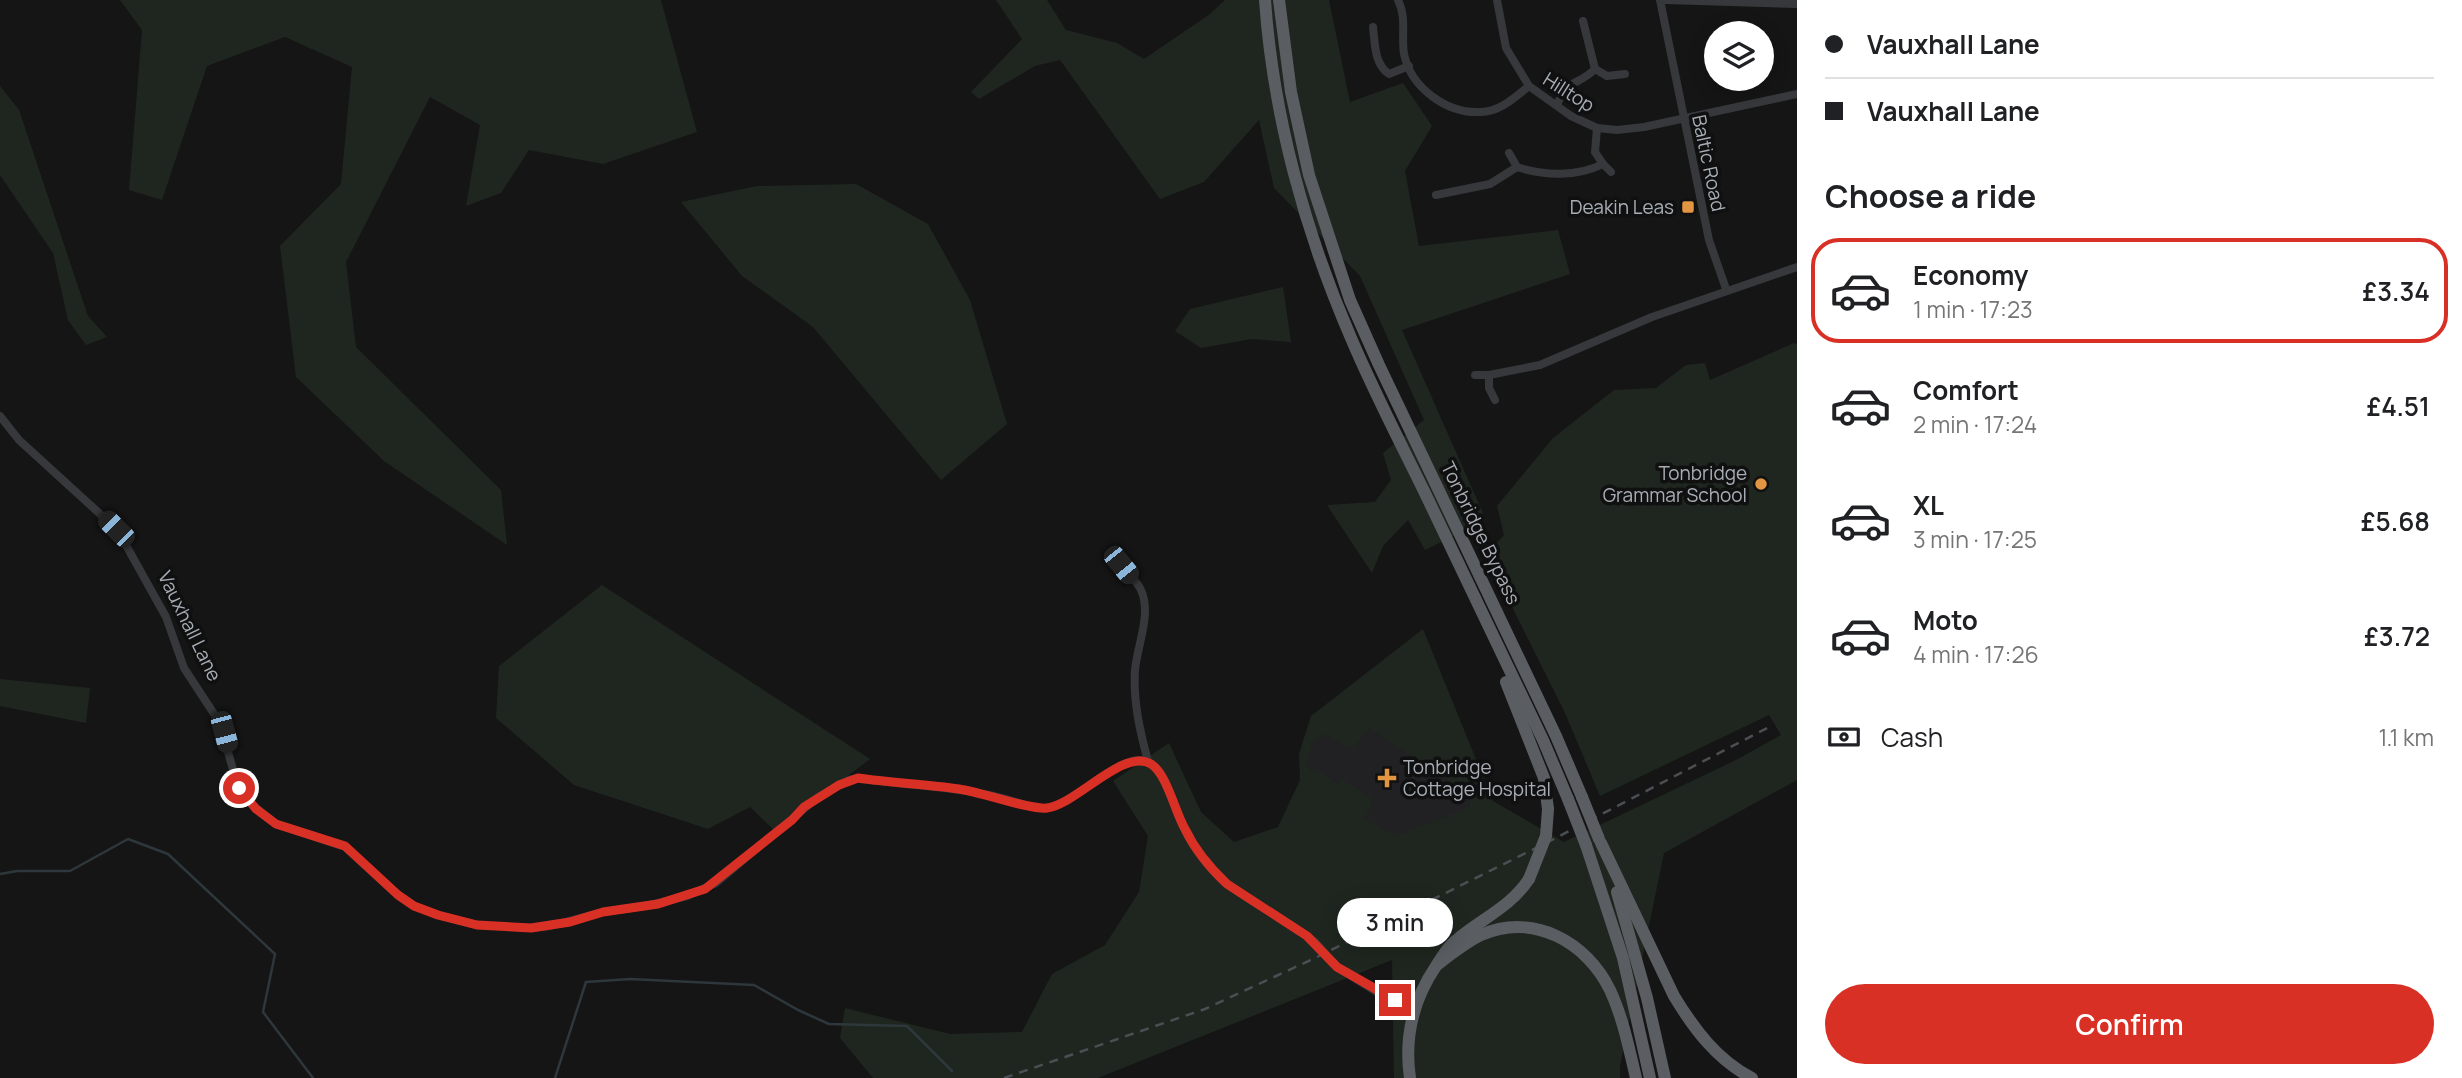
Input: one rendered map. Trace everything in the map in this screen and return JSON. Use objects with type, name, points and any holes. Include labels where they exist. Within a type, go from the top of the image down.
[{"type":"highway","name":"Tonbridge Bypass","points":[[1265,0],[1287,141],[1318,252],[1350,337],[1543,740],[1568,799],[1586,845],[1630,985],[1650,1078]]},
{"type":"highway","name":"Tonbridge Bypass","points":[[1279,0],[1291,92],[1308,175],[1350,300],[1583,797],[1600,841],[1636,955],[1665,1078]]},
{"type":"highway","points":[[1410,1078],[1408,1040],[1415,1007],[1424,984],[1443,952],[1452,943],[1509,903],[1530,879],[1546,835],[1548,809],[1544,778],[1459,565]]},
{"type":"highway","points":[[1600,841],[1660,971],[1688,1019],[1714,1050],[1752,1078]]},
{"type":"highway","points":[[1437,965],[1470,941],[1510,927],[1532,928],[1567,940],[1590,960],[1609,989],[1625,1030],[1636,1078]]},
{"type":"street","points":[[1398,0],[1404,12],[1404,52],[1409,66],[1429,94],[1450,107],[1482,113],[1503,106],[1529,86]]},
{"type":"street","name":"Hilltop","points":[[1497,0],[1506,48],[1529,86],[1571,116],[1597,128],[1617,130],[1644,127],[1797,94]]},
{"type":"street","name":"Baltic Road","points":[[1660,0],[1709,240],[1726,289]]},
{"type":"street","points":[[1665,0],[1797,4]]},
{"type":"street","points":[[1583,21],[1595,69],[1606,76],[1625,74]]},
{"type":"street","points":[[1373,27],[1381,69],[1389,74],[1409,66]]},
{"type":"street","points":[[1542,111],[1553,103],[1569,84],[1595,69]]},
{"type":"street","points":[[1597,128],[1595,152],[1611,172]]},
{"type":"street","points":[[1509,153],[1517,167],[1537,174],[1591,170],[1603,164]]},
{"type":"street","points":[[1436,195],[1490,184],[1517,167]]},
{"type":"street","points":[[1475,375],[1489,375],[1540,365],[1652,317],[1726,289],[1797,267]]},
{"type":"street","points":[[1489,375],[1489,388],[1495,400]]},
{"type":"street","name":"Vauxhall Lane","points":[[0,416],[19,440],[99,513],[122,538],[166,617],[184,668],[220,723],[235,777],[248,801],[276,824],[345,846],[398,895],[414,906],[438,915],[477,925],[531,928],[687,896],[716,883],[804,807],[849,780],[858,778],[958,789],[1044,808],[1063,803],[1124,764],[1137,760],[1148,761]]},
{"type":"street","points":[[1121,565],[1140,589],[1144,599],[1135,670],[1139,728],[1148,761],[1161,774],[1186,831],[1216,874],[1227,884],[1315,942],[1337,967],[1377,992],[1415,1007]]},
{"type":"shaded area","points":[[120,0],[661,0],[697,132],[603,164],[529,150],[501,193],[466,206],[480,125],[430,97],[346,262],[356,347],[501,490],[507,545],[384,461],[296,377],[280,246],[341,184],[352,67],[285,37],[207,66],[162,200],[129,190],[142,30]]},
{"type":"shaded area","points":[[996,0],[1047,0],[1066,30],[1117,43],[1144,59],[1210,14],[1225,0],[1329,0],[1350,102],[1403,83],[1432,126],[1405,171],[1419,246],[1558,230],[1570,274],[1402,330],[1486,520],[1425,550],[1408,520],[1383,546],[1372,573],[1327,505],[1375,502],[1391,480],[1383,453],[1424,420],[1360,276],[1274,188],[1259,120],[1204,182],[1160,199],[1060,60],[1035,66],[979,99],[971,92],[1022,39]]},
{"type":"shaded area","points":[[0,86],[19,110],[88,316],[107,337],[86,345],[68,320],[53,253],[0,175]]},
{"type":"shaded area","points":[[856,184],[928,224],[970,300],[1007,424],[941,480],[813,327],[742,276],[681,202],[757,186]]},
{"type":"shaded area","points":[[1283,287],[1291,342],[1252,339],[1201,348],[1175,331],[1190,309]]},
{"type":"shaded area","points":[[1797,344],[1797,780],[1664,853],[1620,1066],[1620,1078],[1394,1078],[1392,960],[1098,1078],[873,1078],[840,1038],[845,1008],[950,1034],[1022,1032],[1052,974],[1105,945],[1139,892],[1148,836],[1113,781],[1169,743],[1201,812],[1234,842],[1278,827],[1300,780],[1299,754],[1311,716],[1423,629],[1493,801],[1564,842],[1736,760],[1781,735],[1769,715],[1600,796],[1565,713],[1486,555],[1504,535],[1497,506],[1553,438],[1614,390],[1656,388],[1686,365],[1705,363],[1710,380]],"holes":[[[1369,728],[1466,792],[1470,807],[1396,836],[1364,819],[1372,804],[1370,797],[1342,779],[1338,784],[1306,766],[1314,740],[1327,734],[1348,748],[1355,746]]]},
{"type":"shaded area","points":[[602,585],[870,759],[775,831],[750,807],[708,829],[574,785],[496,718],[499,666]]},
{"type":"shaded area","name":"Tonbridge Cottage Hospital","points":[[1417,660],[1487,814],[1372,865],[1299,791],[1313,728]]},
{"type":"shaded area","points":[[0,679],[90,688],[86,723],[0,706]]},
{"type":"waterway","points":[[0,874],[17,871],[70,871],[128,839],[168,854],[275,954],[263,1012],[313,1078]]},
{"type":"waterway","points":[[555,1078],[586,982],[630,979],[754,985],[829,1024],[907,1026],[952,1071]]},
{"type":"railway","points":[[1004,1078],[1205,1009],[1315,958],[1550,841],[1771,726]]},
{"type":"place","name":"Deakin Leas","points":[[1688,207]]},
{"type":"place","name":"Tonbridge Grammar School","points":[[1761,484]]},
{"type":"place","name":"Tonbridge Cottage Hospital","points":[[1387,778]]},
{"type":"route","points":[[239,788],[256,809],[276,824],[345,846],[398,895],[414,906],[477,925],[531,928],[570,922],[603,912],[658,904],[705,889],[716,883],[804,807],[849,780],[858,778],[958,789],[1036,808],[1050,808],[1088,789],[1124,764],[1137,760],[1148,761],[1161,774],[1176,813],[1202,857],[1216,874],[1315,942],[1337,967],[1395,1000]]}]
